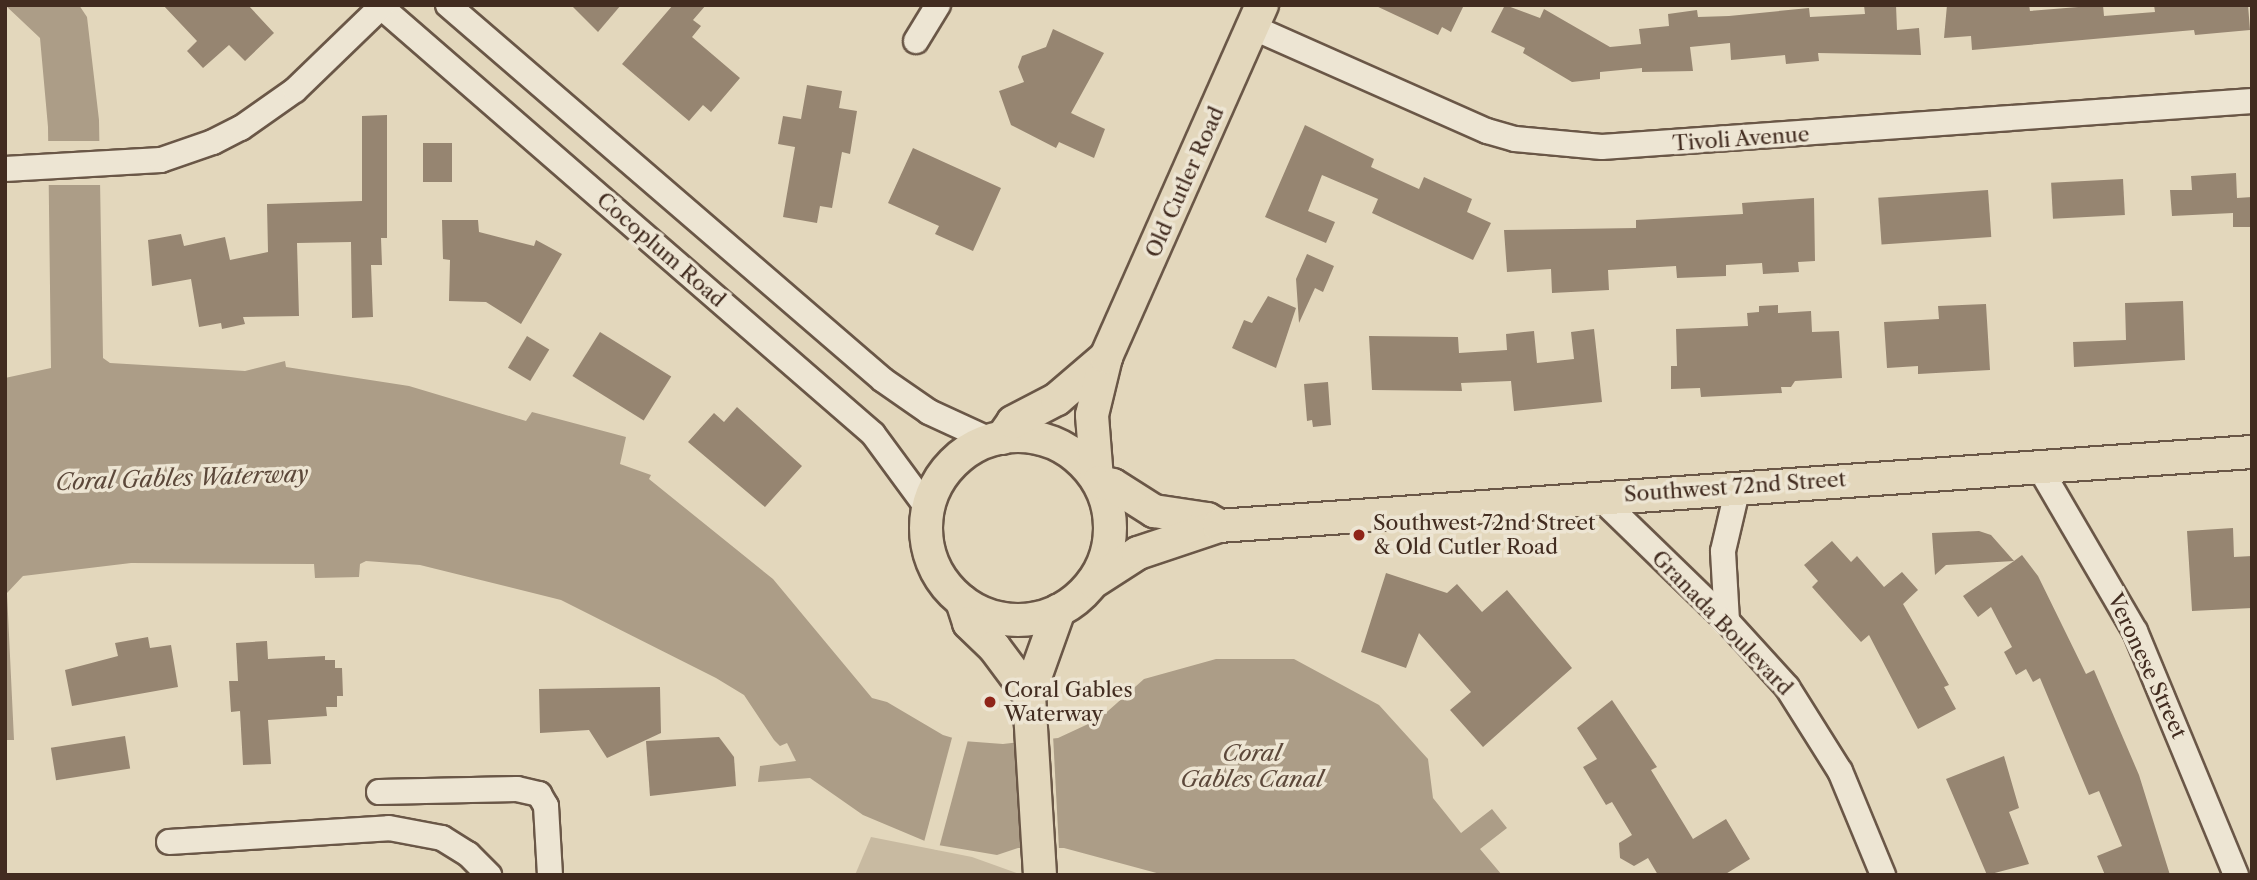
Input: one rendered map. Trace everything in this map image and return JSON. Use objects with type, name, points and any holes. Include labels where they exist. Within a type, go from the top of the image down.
[{"type":"main road","name":"Old Cutler Road","points":[[1098,480],[1092,415],[1106,357],[1257,16]]},
{"type":"main road","name":"Old Cutler Road","points":[[996,439],[1013,422],[1058,398],[1106,357]]},
{"type":"main road","points":[[962,601],[998,617],[1017,620],[1059,610],[1093,582],[1106,556],[1111,527],[1098,480],[1059,445],[1040,439],[996,439],[951,464],[928,509],[930,554],[937,572],[962,601],[969,624],[994,647],[1030,708]]},
{"type":"main road","name":"Southwest 72nd Street","points":[[1093,582],[1138,553],[1219,526],[1598,496],[2252,452]]},
{"type":"main road","name":"Southwest 72nd Street","points":[[1098,480],[1113,485],[1154,511],[1207,519],[1219,526]]},
{"type":"main road","points":[[1040,869],[1030,708],[1059,610]]},
{"type":"street","points":[[449,5],[883,380],[929,412],[996,439]]},
{"type":"street","points":[[916,41],[938,5]]},
{"type":"street","points":[[8,169],[138,162],[182,155],[241,128],[316,72],[381,6]]},
{"type":"street","name":"Cocoplum Road","points":[[381,6],[873,434],[928,509]]},
{"type":"street","name":"Tivoli Avenue","points":[[1257,16],[1487,131],[1515,139],[1602,148],[2252,101]]},
{"type":"street","name":"Veronese Street","points":[[2039,467],[2135,631],[2236,875]]},
{"type":"street","points":[[1727,621],[1723,559],[1738,488]]},
{"type":"street","name":"Granada Boulevard","points":[[1598,496],[1727,621],[1787,687],[1840,771],[1884,875]]},
{"type":"street","points":[[379,792],[517,789],[539,794],[546,806],[550,875]]},
{"type":"street","points":[[169,842],[389,828],[442,838],[468,854],[489,875]]},
{"type":"shaded area","points":[[871,837],[972,857],[1022,875],[855,875]]},
{"type":"water","name":"Coral Gables Canal","points":[[5,5],[79,5],[87,17],[99,120],[103,358],[110,363],[245,371],[285,361],[286,367],[409,386],[526,421],[532,412],[626,437],[620,464],[651,475],[649,479],[773,579],[872,698],[887,702],[943,735],[963,741],[1003,744],[1058,738],[1099,719],[1144,679],[1216,659],[1294,659],[1379,705],[1428,759],[1433,798],[1461,833],[1492,809],[1507,828],[1480,849],[1502,875],[1164,875],[1064,848],[1018,848],[997,855],[932,844],[863,815],[810,778],[758,782],[760,766],[796,761],[787,743],[780,746],[774,740],[744,695],[716,678],[561,600],[420,565],[366,561],[360,564],[359,577],[315,578],[314,564],[131,563],[23,576],[7,593],[14,740],[5,740],[5,378],[51,368],[48,127],[40,38]]},
{"type":"pier","points":[[45,141],[103,141],[103,185],[45,185]]},
{"type":"pier","points":[[953,734],[968,738],[938,850],[923,846]]},
{"type":"pier","points":[[1053,735],[1059,851],[1021,853],[1015,737]]},
{"type":"building","points":[[163,5],[248,5],[274,33],[245,61],[229,45],[203,68],[187,51],[197,41]]},
{"type":"building","points":[[571,5],[621,5],[598,32]]},
{"type":"building","points":[[673,5],[706,5],[693,20],[701,26],[692,37],[740,78],[711,112],[703,105],[689,121],[622,64]]},
{"type":"building","points":[[1374,5],[1464,5],[1451,32],[1442,27],[1438,35]]},
{"type":"building","points":[[1505,5],[1540,18],[1544,9],[1610,47],[1641,44],[1639,29],[1669,26],[1668,14],[1697,10],[1698,17],[1729,16],[1809,8],[1810,17],[1865,14],[1864,5],[1896,5],[1897,30],[1919,28],[1921,55],[1818,53],[1819,61],[1786,64],[1785,55],[1731,60],[1730,43],[1690,47],[1693,71],[1642,72],[1642,68],[1600,72],[1600,79],[1572,82],[1523,53],[1525,48],[1491,32]]},
{"type":"building","points":[[1947,5],[2029,5],[2030,11],[2103,5],[2104,16],[2155,12],[2154,5],[2248,5],[2250,30],[2195,35],[2194,30],[1972,50],[1971,36],[1944,38]]},
{"type":"building","points":[[1053,29],[1104,53],[1071,113],[1105,129],[1094,158],[1059,142],[1056,148],[1011,125],[999,91],[1024,82],[1018,67],[1022,56],[1046,47]]},
{"type":"building","points":[[807,85],[842,91],[839,108],[857,111],[850,154],[842,152],[832,208],[820,206],[817,223],[783,217],[795,147],[778,144],[783,116],[801,119]]},
{"type":"building","points":[[387,115],[387,238],[381,238],[382,265],[371,265],[373,317],[352,318],[351,242],[297,243],[299,316],[243,317],[245,324],[222,329],[221,323],[199,327],[191,279],[152,286],[148,240],[181,234],[184,246],[225,237],[230,260],[268,252],[267,204],[362,201],[362,116]]},
{"type":"building","points":[[1305,125],[1374,159],[1371,167],[1419,189],[1424,177],[1472,199],[1467,212],[1491,223],[1473,260],[1372,213],[1378,199],[1322,175],[1308,211],[1335,222],[1326,243],[1265,217]]},
{"type":"building","points":[[423,143],[452,143],[452,182],[423,182]]},
{"type":"building","points":[[913,148],[1001,188],[973,251],[935,234],[939,226],[888,203]]},
{"type":"building","points":[[2236,173],[2237,198],[2252,197],[2252,227],[2233,227],[2233,213],[2172,216],[2170,190],[2192,190],[2191,176]]},
{"type":"building","points":[[2123,179],[2125,215],[2053,219],[2051,183]]},
{"type":"building","points":[[1988,190],[1991,237],[1882,245],[1878,198]]},
{"type":"building","points":[[1814,198],[1815,261],[1798,262],[1799,272],[1763,274],[1762,263],[1726,265],[1726,276],[1677,278],[1676,266],[1608,270],[1609,290],[1552,293],[1551,269],[1507,272],[1504,230],[1636,228],[1636,220],[1743,214],[1742,203]]},
{"type":"building","points":[[442,220],[478,220],[479,232],[534,246],[536,240],[562,254],[521,324],[486,302],[449,301],[450,260],[443,259]]},
{"type":"building","points":[[1307,254],[1334,266],[1323,292],[1315,288],[1299,323],[1296,279]]},
{"type":"building","points":[[1268,296],[1296,308],[1276,368],[1232,348],[1244,320],[1252,323]]},
{"type":"building","points":[[2183,301],[2185,360],[2074,367],[2073,342],[2126,340],[2125,303]]},
{"type":"building","points":[[1986,304],[1990,370],[1918,374],[1918,366],[1887,368],[1884,322],[1939,319],[1938,306]]},
{"type":"building","points":[[1778,305],[1778,313],[1811,311],[1812,332],[1839,331],[1842,378],[1795,381],[1791,387],[1781,387],[1782,393],[1701,397],[1700,388],[1671,389],[1671,366],[1677,366],[1676,329],[1748,326],[1747,313],[1759,312],[1759,306]]},
{"type":"building","points":[[1594,329],[1602,402],[1514,411],[1511,381],[1461,383],[1462,391],[1372,390],[1369,336],[1458,337],[1459,353],[1507,350],[1506,334],[1534,331],[1537,363],[1574,359],[1571,332]]},
{"type":"building","points":[[600,332],[671,377],[644,421],[572,376]]},
{"type":"building","points":[[527,336],[549,349],[530,381],[508,368]]},
{"type":"building","points":[[1328,382],[1331,425],[1313,427],[1312,420],[1307,421],[1304,384]]},
{"type":"building","points":[[737,407],[802,466],[765,507],[688,442],[714,413],[724,422]]},
{"type":"building","points":[[2233,528],[2234,557],[2252,556],[2252,608],[2192,611],[2187,531]]},
{"type":"building","points":[[1979,531],[1991,535],[2014,561],[1946,565],[1935,575],[1932,533]]},
{"type":"building","points":[[1832,541],[1851,562],[1857,556],[1884,587],[1902,572],[1918,590],[1903,604],[1949,685],[1944,687],[1956,709],[1918,729],[1869,635],[1861,642],[1812,587],[1818,581],[1804,565]]},
{"type":"building","points":[[2022,555],[2038,576],[2086,674],[2094,670],[2139,775],[2170,875],[2105,875],[2097,856],[2122,846],[2099,791],[2089,795],[2040,678],[2033,682],[2026,669],[2016,675],[2004,652],[2012,647],[1991,607],[1978,617],[1963,596]]},
{"type":"building","points":[[1386,573],[1447,593],[1457,584],[1482,612],[1507,590],[1572,668],[1483,747],[1450,710],[1471,692],[1419,633],[1406,668],[1361,652]]},
{"type":"building","points":[[148,637],[150,648],[171,645],[178,687],[72,706],[65,670],[118,656],[115,643]]},
{"type":"building","points":[[267,641],[268,659],[325,656],[325,660],[335,660],[335,668],[342,668],[343,696],[337,696],[337,707],[326,707],[327,716],[268,720],[271,764],[243,765],[240,711],[231,712],[229,681],[238,681],[236,643]]},
{"type":"building","points":[[660,687],[661,733],[607,758],[589,730],[540,733],[539,689]]},
{"type":"building","points":[[1612,700],[1657,767],[1651,770],[1693,839],[1726,819],[1750,859],[1724,875],[1658,875],[1648,858],[1634,866],[1620,858],[1619,843],[1632,835],[1612,802],[1606,805],[1583,767],[1597,759],[1577,728]]},
{"type":"building","points":[[125,736],[130,769],[56,780],[51,748]]},
{"type":"building","points":[[719,737],[734,757],[736,786],[650,796],[646,741]]},
{"type":"building","points":[[2004,756],[2019,808],[2009,812],[2029,864],[1987,875],[1946,779]]},
{"type":"place","name":"Southwest 72nd Street & Old Cutler Road","points":[[1359,535]]},
{"type":"place","name":"Coral Gables Waterway","points":[[990,702]]}]
